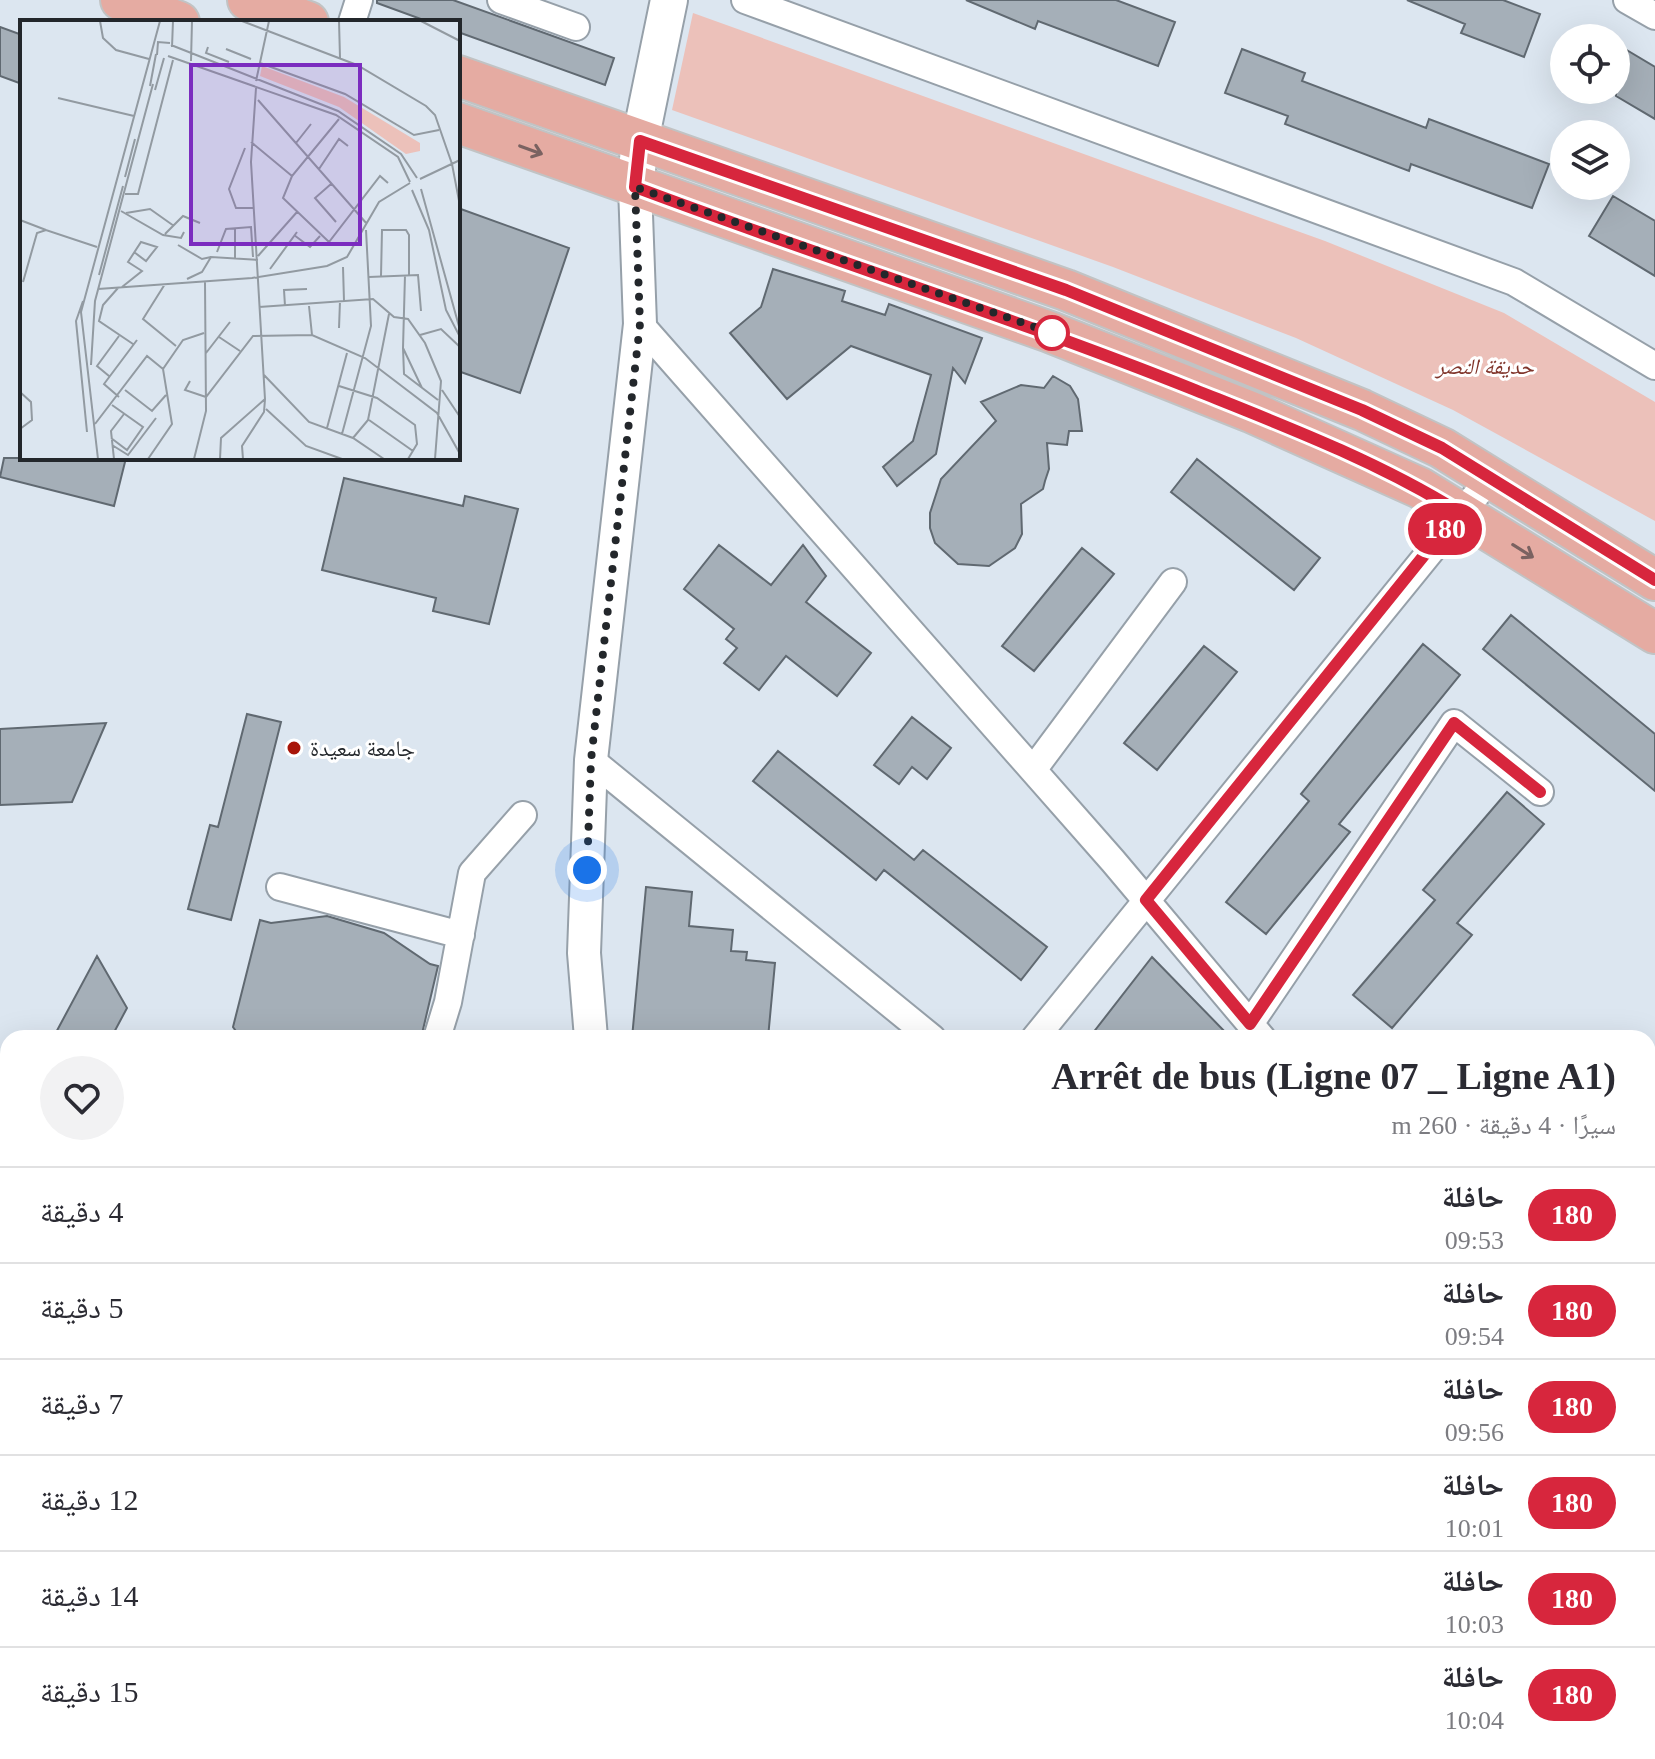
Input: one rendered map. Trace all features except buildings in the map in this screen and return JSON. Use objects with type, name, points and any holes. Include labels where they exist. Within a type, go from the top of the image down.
[{"type":"main road","points":[[121,0],[174,20]]},
{"type":"main road","points":[[248,0],[303,20]]},
{"type":"main road","points":[[635,187],[640,141],[669,0]]},
{"type":"main road","points":[[460,77],[1066,290],[1362,410],[1442,448],[1655,580]]},
{"type":"main road","points":[[460,124],[1050,332],[1343,452],[1420,488],[1655,633]]},
{"type":"street","points":[[353,20],[359,0]]},
{"type":"street","points":[[501,0],[576,27]]},
{"type":"street","points":[[745,0],[1514,282],[1655,366]]},
{"type":"street","points":[[1627,0],[1655,16]]},
{"type":"street","points":[[590,1030],[584,953],[591,760],[640,324],[635,187]]},
{"type":"street","points":[[640,324],[1033,770],[1255,1030]]},
{"type":"street","points":[[1041,1030],[1459,512],[1490,478]]},
{"type":"street","points":[[1033,770],[1173,582]]},
{"type":"street","points":[[1257,1030],[1454,723],[1540,792]]},
{"type":"street","points":[[591,760],[922,1030]]},
{"type":"street","points":[[439,1030],[472,873],[523,815]]},
{"type":"street","points":[[280,887],[461,935]]},
{"type":"green space","name":"حديقة النصر","points":[[693,13],[1325,241],[1504,313],[1655,402],[1655,521],[1453,410],[1296,338],[1113,267],[672,110]]},
{"type":"bus line","name":"180","points":[[1540,792],[1454,723],[1250,1024],[1146,900],[1459,512],[1420,488],[1343,452],[1050,332],[635,187],[640,141],[1066,290],[1362,410],[1442,448],[1655,580]]},
{"type":"place","name":"جامعة سعيدة","points":[[294,748]]},
{"type":"route","points":[[587,870],[591,760],[640,324],[635,187],[1052,333]]}]
